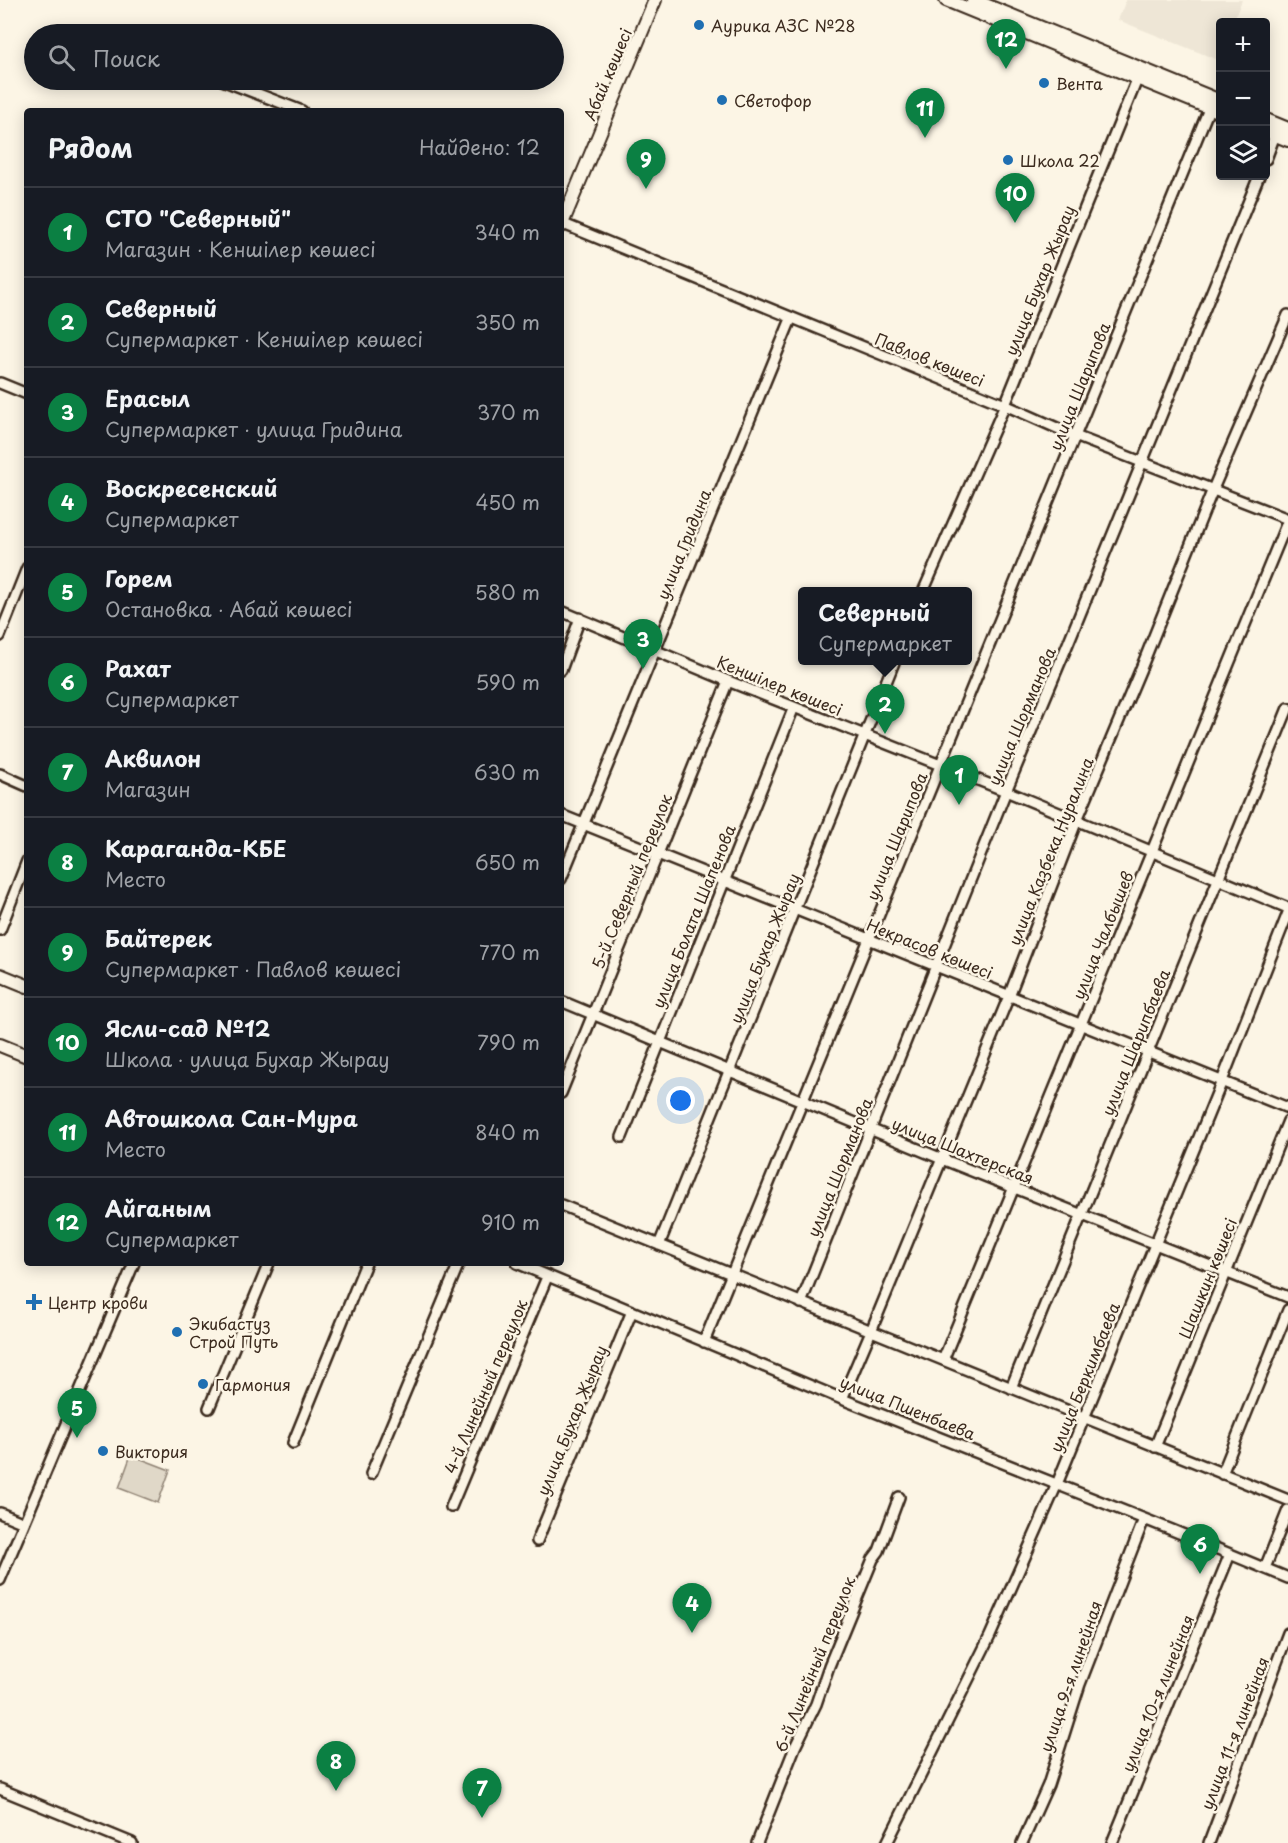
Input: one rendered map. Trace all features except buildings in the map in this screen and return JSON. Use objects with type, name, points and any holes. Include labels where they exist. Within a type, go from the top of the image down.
[{"type":"main road","name":"Абай көшесі","points":[[564,217],[655,0]]},
{"type":"main road","points":[[946,0],[1138,77],[1216,105]]},
{"type":"main road","points":[[973,0],[1216,105]]},
{"type":"main road","points":[[1270,122],[1288,129]]},
{"type":"main road","points":[[1270,133],[1288,140]]},
{"type":"main road","points":[[0,975],[24,985]]},
{"type":"main road","points":[[0,1045],[24,1055]]},
{"type":"street","name":"улица Бухар Жырау","points":[[925,587],[1005,405],[1138,77]]},
{"type":"street","points":[[248,90],[294,108]]},
{"type":"street","name":"улица Шарипова","points":[[704,1342],[1075,436],[1216,105]]},
{"type":"street","name":"улица Шорманова","points":[[801,1303],[1006,791],[1257,180]]},
{"type":"street","name":"Павлов көшесі","points":[[564,225],[1005,405],[1075,436],[1288,520]]},
{"type":"street","name":"улица Казбека Нуралина","points":[[842,1399],[1009,996],[1077,820],[1213,489],[1288,315]]},
{"type":"street","name":"улица Гридина","points":[[564,872],[791,319]]},
{"type":"street","points":[[0,383],[24,393]]},
{"type":"street","name":"улица Чалбышев","points":[[943,1360],[1288,520]]},
{"type":"street","points":[[0,636],[24,576]]},
{"type":"street","name":"Кеншілер көшесі","points":[[564,612],[728,681],[1077,820],[1288,910]]},
{"type":"street","points":[[564,662],[580,618]]},
{"type":"street","name":"улица Бухар Жырау","points":[[659,1245],[894,665]]},
{"type":"street","name":"5-й Северный переулок","points":[[564,1085],[728,681]]},
{"type":"street","name":"улица Болата Шапенова","points":[[622,1137],[794,707]]},
{"type":"street","name":"улица Шарипбаева","points":[[1011,1388],[1288,708]]},
{"type":"street","points":[[0,774],[24,785]]},
{"type":"street","name":"Некрасов көшесі","points":[[564,816],[1288,1108]]},
{"type":"street","points":[[0,930],[24,869]]},
{"type":"street","name":"улица Беркимбаева","points":[[887,1843],[990,1636],[1057,1484],[1222,1082],[1288,910]]},
{"type":"street","name":"улица Шахтерская","points":[[564,1003],[942,1159],[1288,1297]]},
{"type":"street","name":"Шашкин көшесі","points":[[1155,1447],[1288,1121]]},
{"type":"street","points":[[564,1206],[1288,1500]]},
{"type":"street","points":[[0,1580],[133,1266]]},
{"type":"street","points":[[208,1408],[268,1266]]},
{"type":"street","points":[[293,1443],[365,1266]]},
{"type":"street","points":[[371,1474],[458,1266]]},
{"type":"street","name":"улица Пшенбаева","points":[[523,1266],[842,1399],[1288,1578]]},
{"type":"street","name":"4-й Линейный переулок","points":[[451,1507],[547,1277]]},
{"type":"street","points":[[1222,1474],[1288,1310]]},
{"type":"street","name":"улица Бухар Жырау","points":[[537,1541],[632,1311]]},
{"type":"street","name":"6-й Линейный переулок","points":[[757,1843],[795,1747],[816,1704],[829,1666],[873,1559],[879,1551],[899,1497]]},
{"type":"street","points":[[1265,1568],[1288,1510]]},
{"type":"street","points":[[0,1513],[24,1523]]},
{"type":"street","name":"улица 9-я линейная","points":[[1022,1843],[1048,1785],[1080,1684],[1144,1519]]},
{"type":"street","name":"улица 10-я линейная","points":[[1112,1843],[1230,1554]]},
{"type":"street","name":"улица 11-я линейная","points":[[1209,1843],[1288,1633]]},
{"type":"street","points":[[0,1789],[132,1843]]},
{"type":"shaded area","points":[[1126,0],[1242,0],[1235,18],[1216,18],[1216,59],[1118,20]]},
{"type":"shaded area","points":[[131,1455],[170,1470],[158,1503],[119,1488]]},
{"type":"place","name":"Аурика АЗС №28","points":[[699,25]]},
{"type":"place","name":"Айганым","points":[[1006,69]]},
{"type":"place","name":"Вента","points":[[1044,83]]},
{"type":"place","name":"Светофор","points":[[722,100]]},
{"type":"place","name":"Автошкола Сан-Мура","points":[[925,138]]},
{"type":"place","name":"Школа 22","points":[[1008,160]]},
{"type":"place","name":"Байтерек","points":[[646,189]]},
{"type":"place","name":"Ясли-сад №12","points":[[1015,223]]},
{"type":"place","name":"Ерасыл","points":[[643,669]]},
{"type":"place","name":"Северный","points":[[885,734]]},
{"type":"place","name":"СТО \"Северный\"","points":[[959,805]]},
{"type":"place","name":"Центр крови","points":[[34,1302]]},
{"type":"place","name":"Экибастуз Строй Путь","points":[[177,1332]]},
{"type":"place","name":"Гармония","points":[[203,1384]]},
{"type":"place","name":"Горем","points":[[77,1438]]},
{"type":"place","name":"Виктория","points":[[103,1451]]},
{"type":"place","name":"Рахат","points":[[1200,1574]]},
{"type":"place","name":"Воскресенский","points":[[692,1633]]},
{"type":"place","name":"Караганда-КБЕ","points":[[336,1791]]},
{"type":"place","name":"Аквилон","points":[[482,1818]]}]
